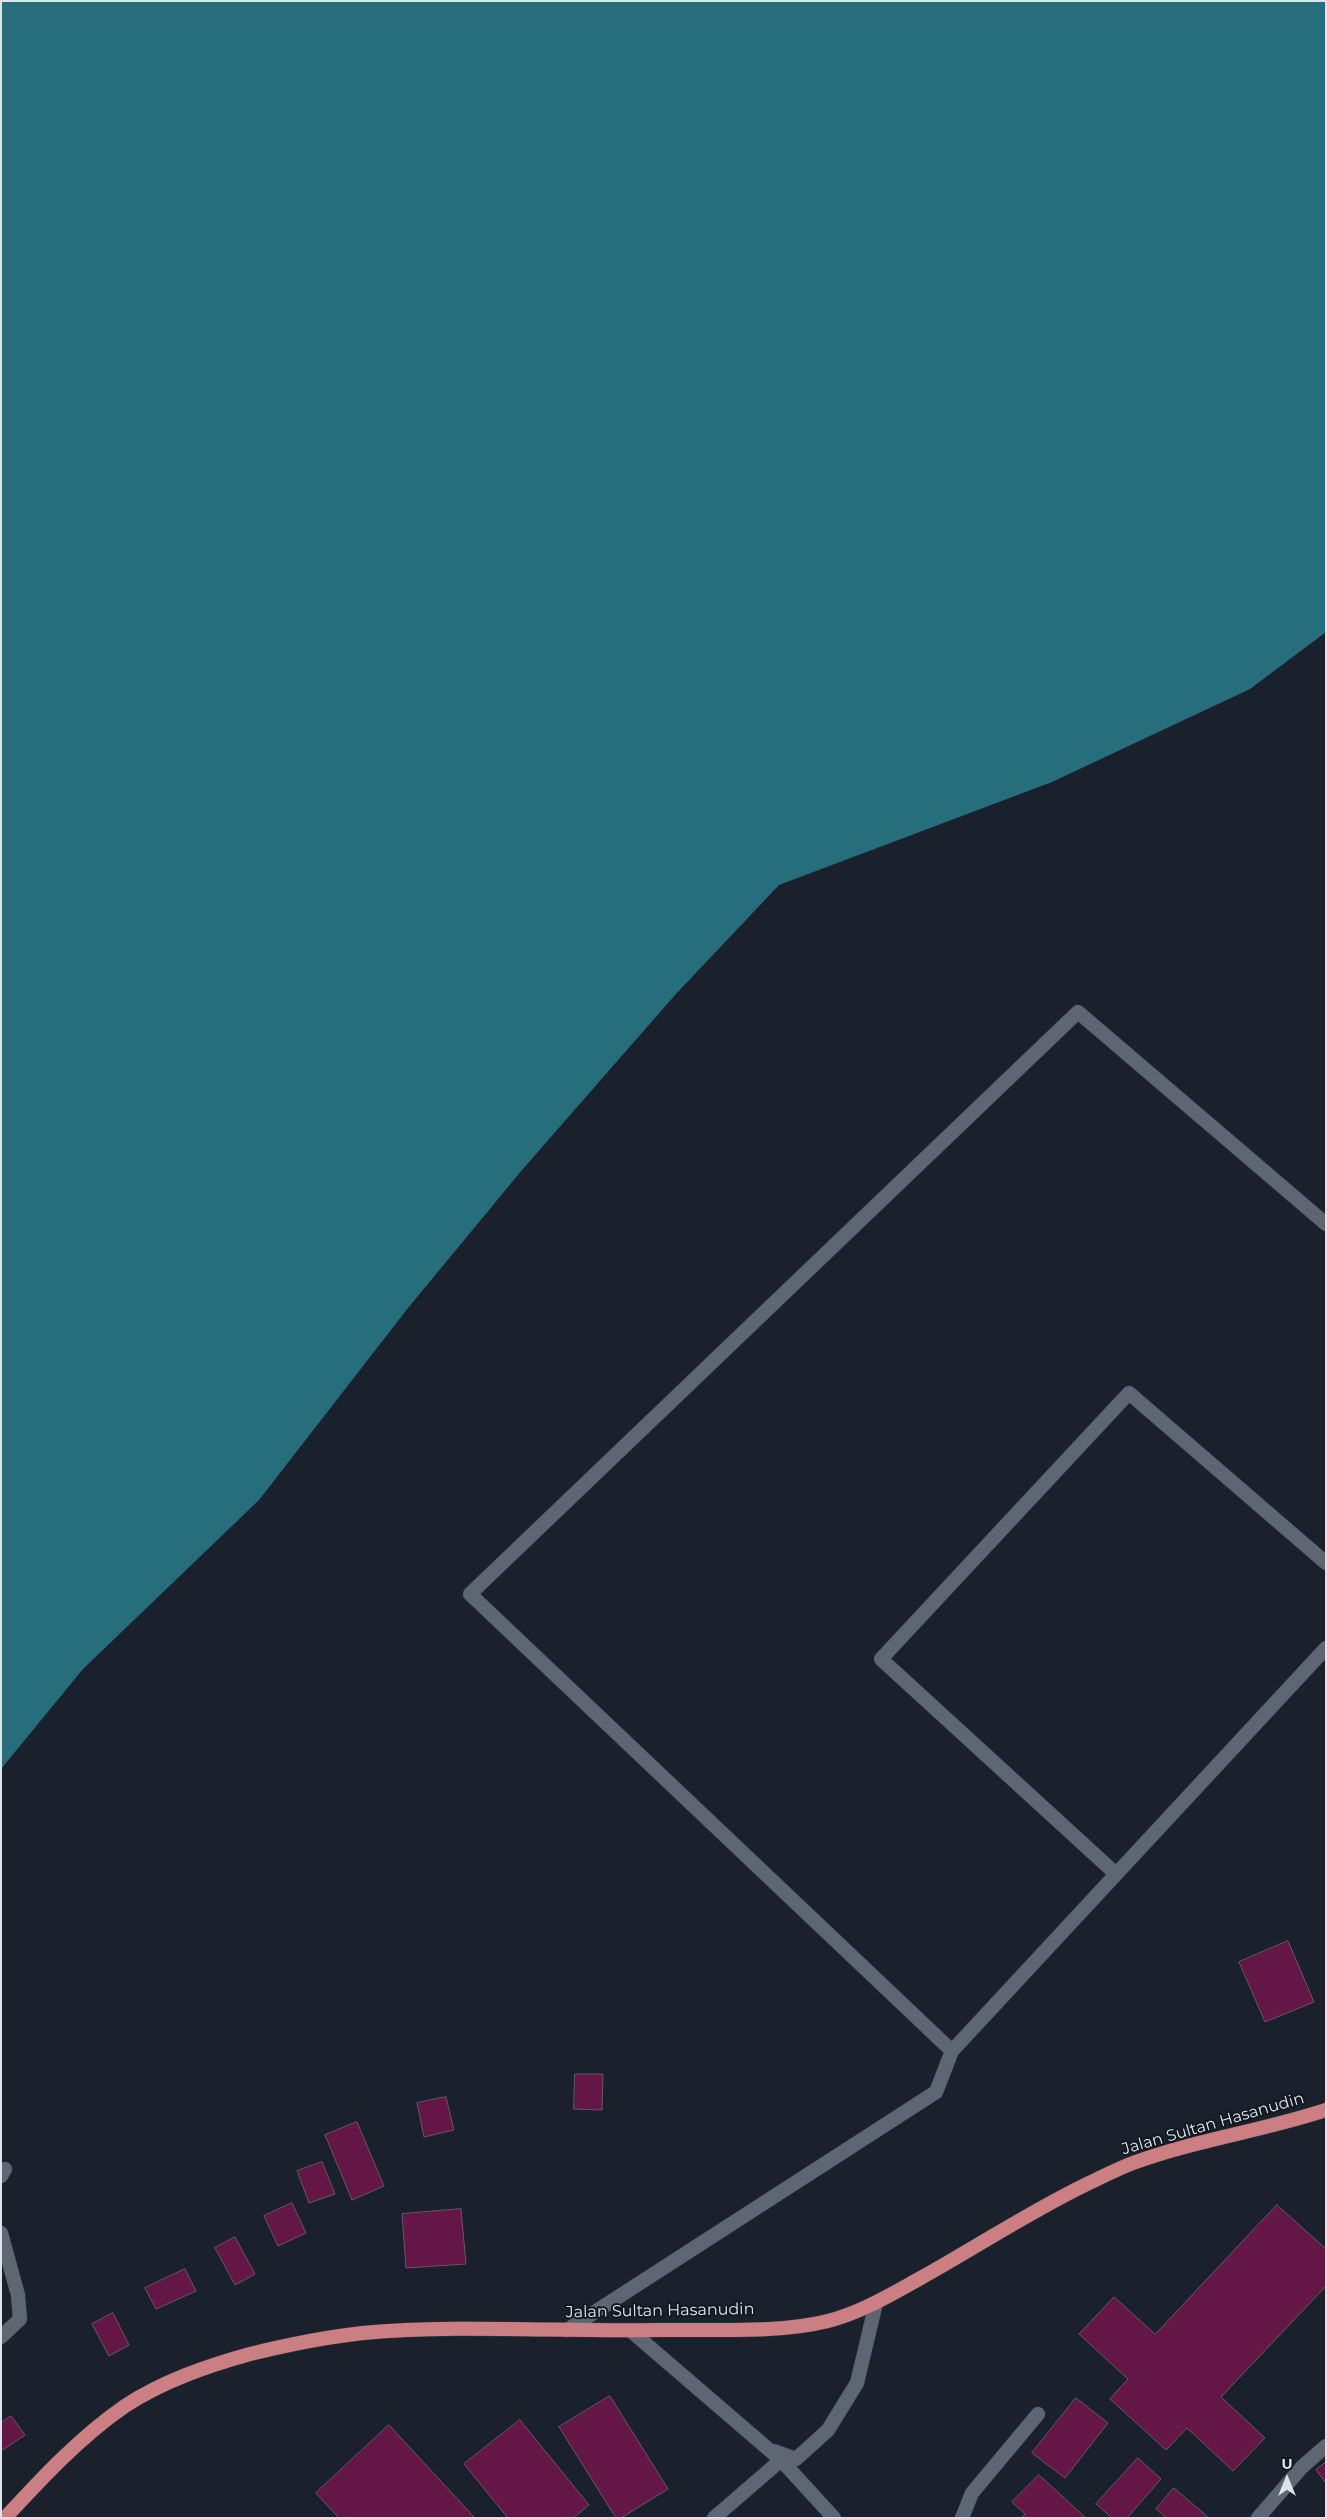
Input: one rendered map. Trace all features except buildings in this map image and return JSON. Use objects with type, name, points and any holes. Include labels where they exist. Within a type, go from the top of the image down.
[{"type":"highway","name":"Jalan Sultan Hasanudin","points":[[5,2518],[53,2466],[124,2407],[154,2389],[211,2365],[278,2347],[362,2333],[449,2329],[631,2331],[806,2326],[832,2320],[876,2303],[966,2253],[1025,2217],[1083,2186],[1132,2164],[1180,2149],[1326,2110]]},
{"type":"street","points":[[952,2051],[470,1594],[1078,1012],[1326,1224]]},
{"type":"street","points":[[1116,1874],[881,1658],[1129,1392],[1326,1563]]},
{"type":"street","points":[[567,2330],[936,2092],[952,2051],[1326,1648]]},
{"type":"street","points":[[1,2233],[18,2295],[20,2319],[1,2337]]},
{"type":"street","points":[[768,2449],[796,2459],[828,2430],[858,2383],[876,2303]]},
{"type":"street","points":[[631,2331],[781,2460],[834,2518]]},
{"type":"street","points":[[962,2518],[972,2493],[1038,2414]]},
{"type":"street","points":[[1258,2518],[1302,2468],[1326,2446]]},
{"type":"street","points":[[714,2518],[781,2460]]},
{"type":"water","points":[[1,1],[1326,1],[1326,632],[1250,689],[1052,782],[779,885],[675,995],[522,1170],[408,1308],[259,1500],[83,1669],[1,1769]]}]
